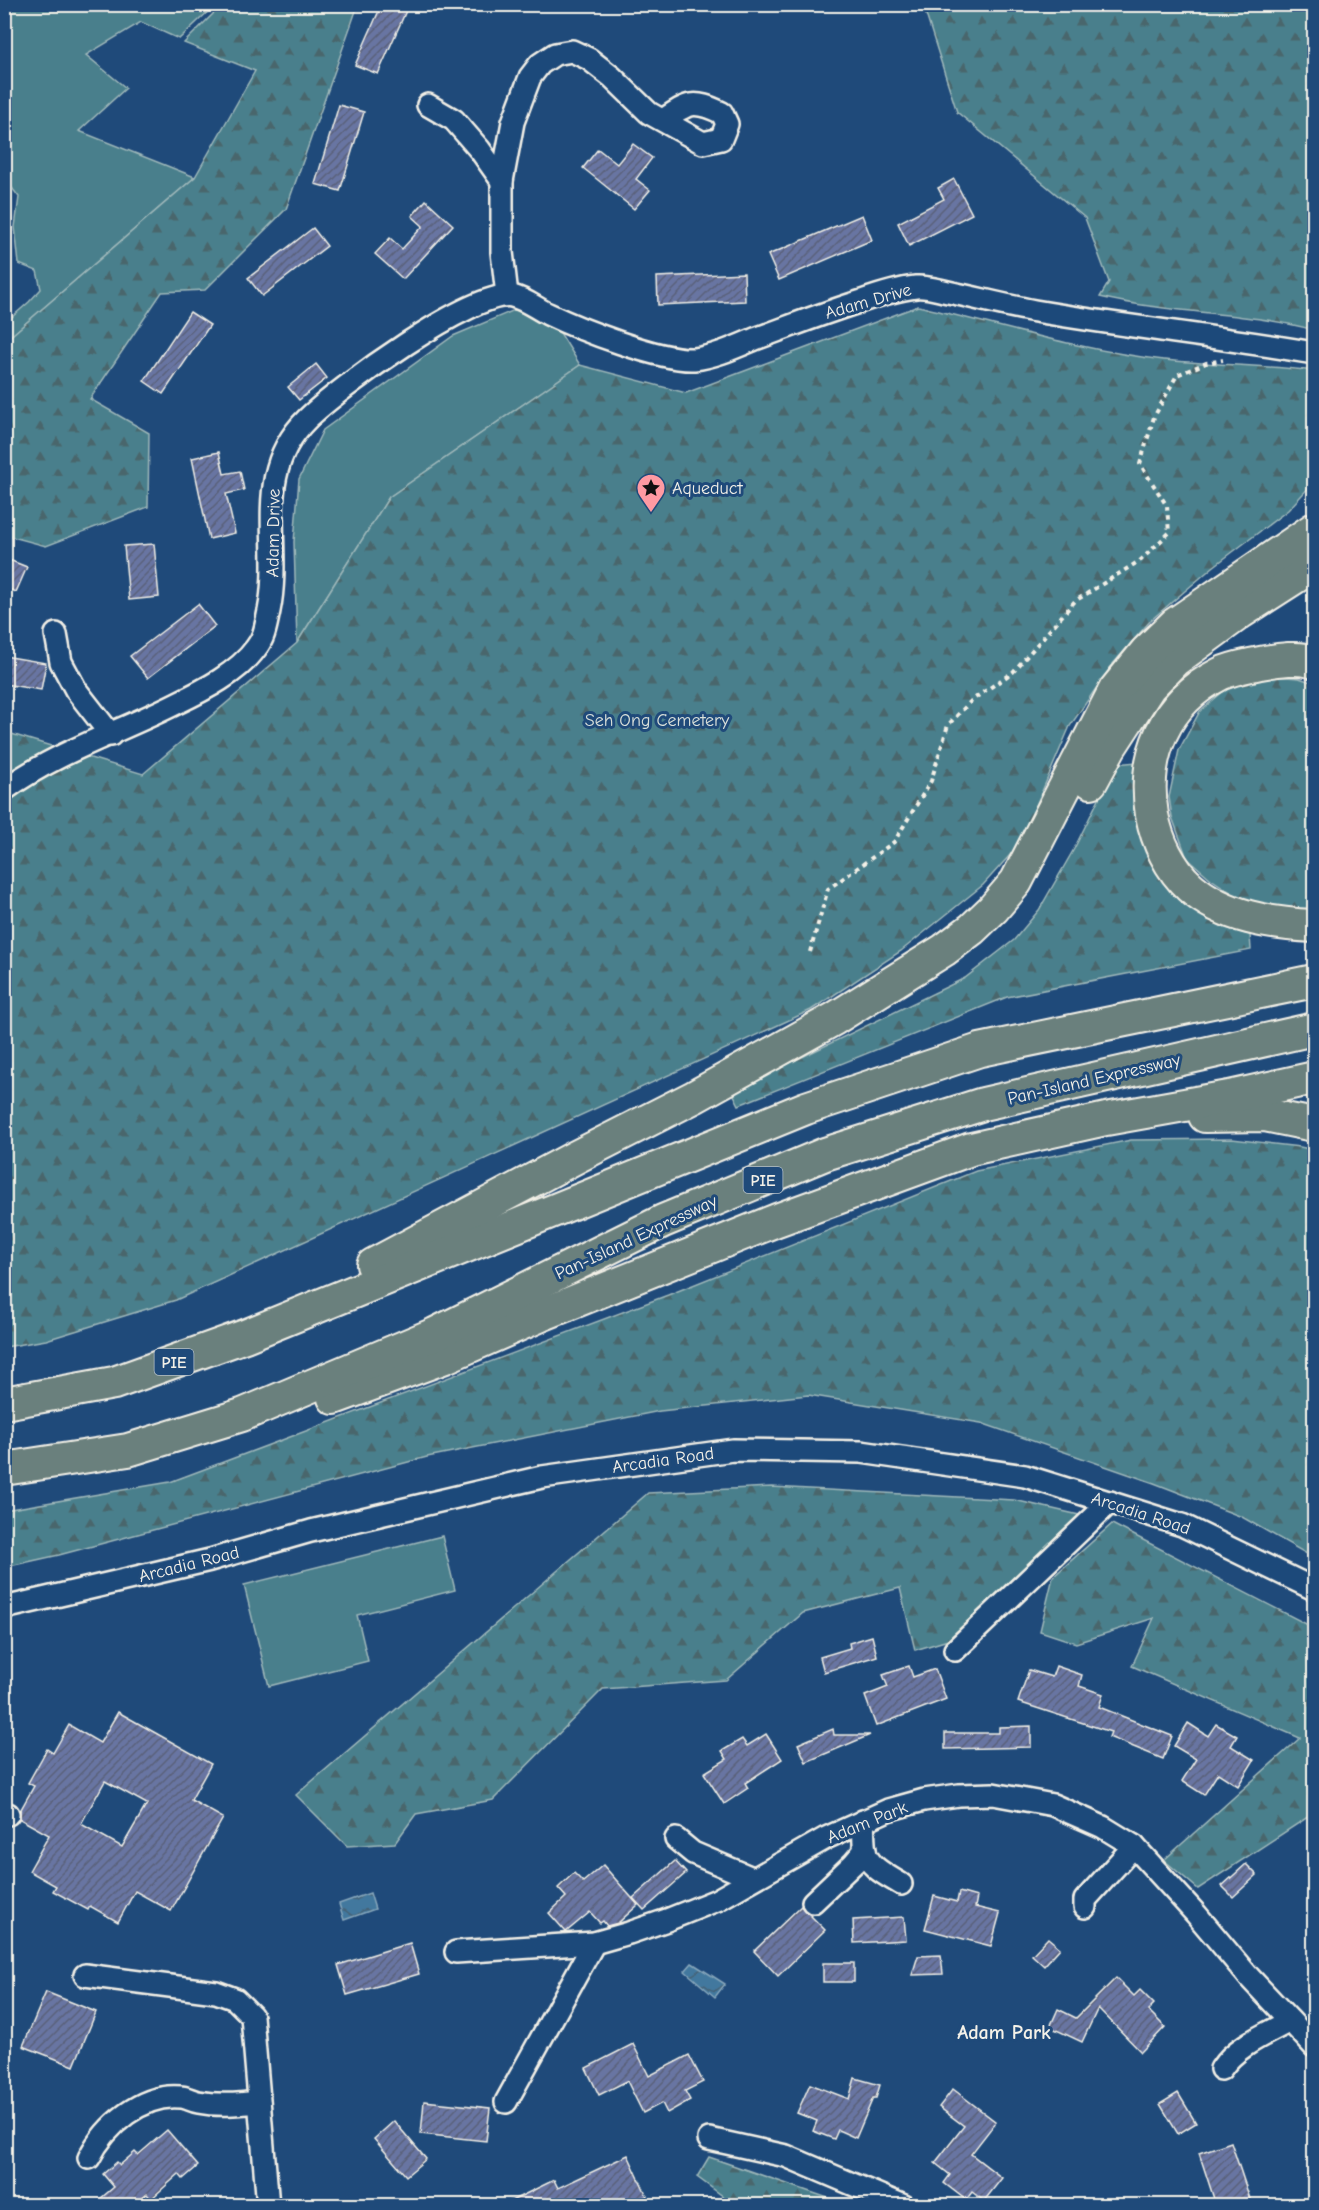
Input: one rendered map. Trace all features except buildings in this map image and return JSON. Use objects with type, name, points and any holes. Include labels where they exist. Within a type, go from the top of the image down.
[{"type":"highway","points":[[337,1299],[370,1267],[745,1070],[834,1019],[944,950],[972,929],[1016,882],[1115,690],[1146,652],[1175,624],[1314,529]]},
{"type":"highway","points":[[1016,882],[1030,876],[1060,838],[1110,747],[1149,687],[1175,660],[1208,635],[1314,565]]},
{"type":"highway","points":[[1314,662],[1307,659],[1286,660],[1244,666],[1222,673],[1201,686],[1185,699],[1161,732],[1153,751],[1149,796],[1160,844],[1190,886],[1235,914],[1286,924],[1314,926]]},
{"type":"highway","name":"PIE","points":[[4,1403],[114,1383],[245,1336],[806,1108],[980,1050],[1314,981]]},
{"type":"highway","name":"Pan-Island Expressway","points":[[4,1469],[128,1450],[242,1415],[435,1334],[663,1221],[825,1154],[983,1104],[1314,1029]]},
{"type":"highway","points":[[242,1415],[345,1394],[445,1357],[541,1315],[777,1220],[971,1149],[1106,1119],[1229,1097],[1314,1078]]},
{"type":"highway","points":[[1106,1119],[1167,1120],[1265,1115],[1314,1125]]},
{"type":"street","points":[[507,295],[502,252],[502,181],[513,122],[530,77],[540,64],[555,54],[572,51],[589,59],[612,77],[649,113],[663,120]]},
{"type":"street","points":[[428,105],[454,120],[480,150],[502,181]]},
{"type":"street","name":"Adam Drive","points":[[4,790],[71,751],[111,735],[200,692],[236,669],[256,649],[265,633],[273,591],[272,489],[278,462],[292,435],[308,417],[359,376],[424,331],[472,307],[507,295],[583,328],[675,358],[697,359],[834,309],[920,286],[1034,311],[1314,353]]},
{"type":"street","points":[[56,634],[61,662],[76,690],[111,735]]},
{"type":"street","name":"Arcadia Road","points":[[4,1608],[210,1560],[310,1531],[543,1477],[733,1450],[861,1452],[1025,1476],[1182,1525],[1314,1589]]},
{"type":"street","points":[[955,1650],[1110,1502]]},
{"type":"street","name":"Adam Park","points":[[456,1952],[594,1943],[667,1920],[717,1900],[752,1878],[826,1838],[888,1810],[924,1800],[959,1795],[993,1794],[1053,1805],[1103,1827],[1134,1846],[1249,1977],[1314,2046]]},
{"type":"street","points":[[863,1821],[864,1850],[868,1859],[901,1884]]},
{"type":"street","points":[[676,1839],[693,1853],[752,1878]]},
{"type":"street","points":[[1084,1907],[1085,1900],[1134,1846]]},
{"type":"street","points":[[813,1902],[854,1863],[864,1850]]},
{"type":"street","points":[[506,2102],[594,1943]]},
{"type":"street","points":[[85,1976],[216,1992],[236,2000],[252,2016],[267,2195],[252,2205]]},
{"type":"street","points":[[1221,2069],[1227,2060],[1240,2049],[1290,2021]]},
{"type":"street","points":[[89,2158],[97,2141],[111,2125],[140,2106],[154,2100],[181,2097],[198,2102],[231,2105],[259,2102]]},
{"type":"street","points":[[709,2139],[786,2156],[904,2205]]},
{"type":"path","points":[[810,952],[828,889],[894,842],[931,781],[948,724],[972,700],[1013,672],[1075,601],[1141,560],[1169,533],[1167,506],[1140,464],[1154,417],[1177,375],[1206,363],[1225,360]]},
{"type":"green space","points":[[5,5],[215,5],[179,39],[141,22],[86,55],[126,88],[79,131],[195,177],[5,341],[4,324],[41,289],[37,271],[19,264],[15,227],[19,197],[5,179]]},
{"type":"green space","points":[[222,5],[358,5],[286,209],[205,290],[162,292],[90,399],[149,433],[148,507],[46,546],[5,535],[5,341],[195,177],[255,71],[184,43]]},
{"type":"green space","points":[[923,5],[1314,5],[1314,330],[1261,319],[1153,307],[1100,297],[1109,282],[1085,218],[957,112]]},
{"type":"green space","name":"Seh Ong Cemetery","points":[[918,306],[1072,344],[1133,356],[1183,362],[1314,371],[1314,482],[1288,510],[1213,567],[1151,620],[1112,665],[1070,726],[1019,845],[983,885],[901,951],[811,1010],[176,1300],[46,1340],[5,1347],[5,732],[143,774],[297,643],[389,497],[580,365],[686,393]]},
{"type":"green space","points":[[517,309],[559,331],[580,365],[389,497],[297,643],[294,542],[299,479],[323,430],[453,336]]},
{"type":"green space","points":[[1272,676],[1299,678],[1314,683],[1314,909],[1280,908],[1241,899],[1211,879],[1187,858],[1172,817],[1169,797],[1179,750],[1200,711],[1237,680]]},
{"type":"green space","points":[[1137,762],[1179,897],[1222,927],[1250,935],[1251,950],[1007,997],[739,1105],[732,1091],[965,978],[1014,940],[1039,910],[1074,849],[1116,764]]},
{"type":"green space","points":[[1232,1139],[1314,1150],[1314,1558],[1242,1517],[1154,1483],[981,1423],[808,1395],[660,1411],[427,1457],[59,1555],[5,1567],[5,1510],[170,1482],[668,1295],[976,1171],[1131,1140]]},
{"type":"green space","points":[[772,1487],[1014,1500],[1079,1515],[948,1640],[915,1650],[900,1588],[803,1613],[726,1680],[603,1689],[493,1800],[416,1814],[395,1843],[347,1846],[296,1795],[648,1493]]},
{"type":"green space","points":[[1112,1524],[1314,1628],[1314,1813],[1198,1889],[1164,1860],[1300,1738],[1132,1666],[1154,1618],[1076,1643],[1040,1631],[1053,1577]]},
{"type":"green space","points":[[442,1536],[455,1590],[357,1615],[368,1661],[269,1686],[244,1585]]},
{"type":"green space","points":[[709,2157],[848,2205],[735,2205],[697,2177]]},
{"type":"water","points":[[370,1893],[375,1909],[344,1920],[339,1904]]},
{"type":"water","points":[[692,1963],[725,1984],[715,1997],[685,1971]]},
{"type":"place","name":"Aqueduct","points":[[651,514]]},
{"type":"district","name":"Adam Park","points":[[1004,2032]]}]
